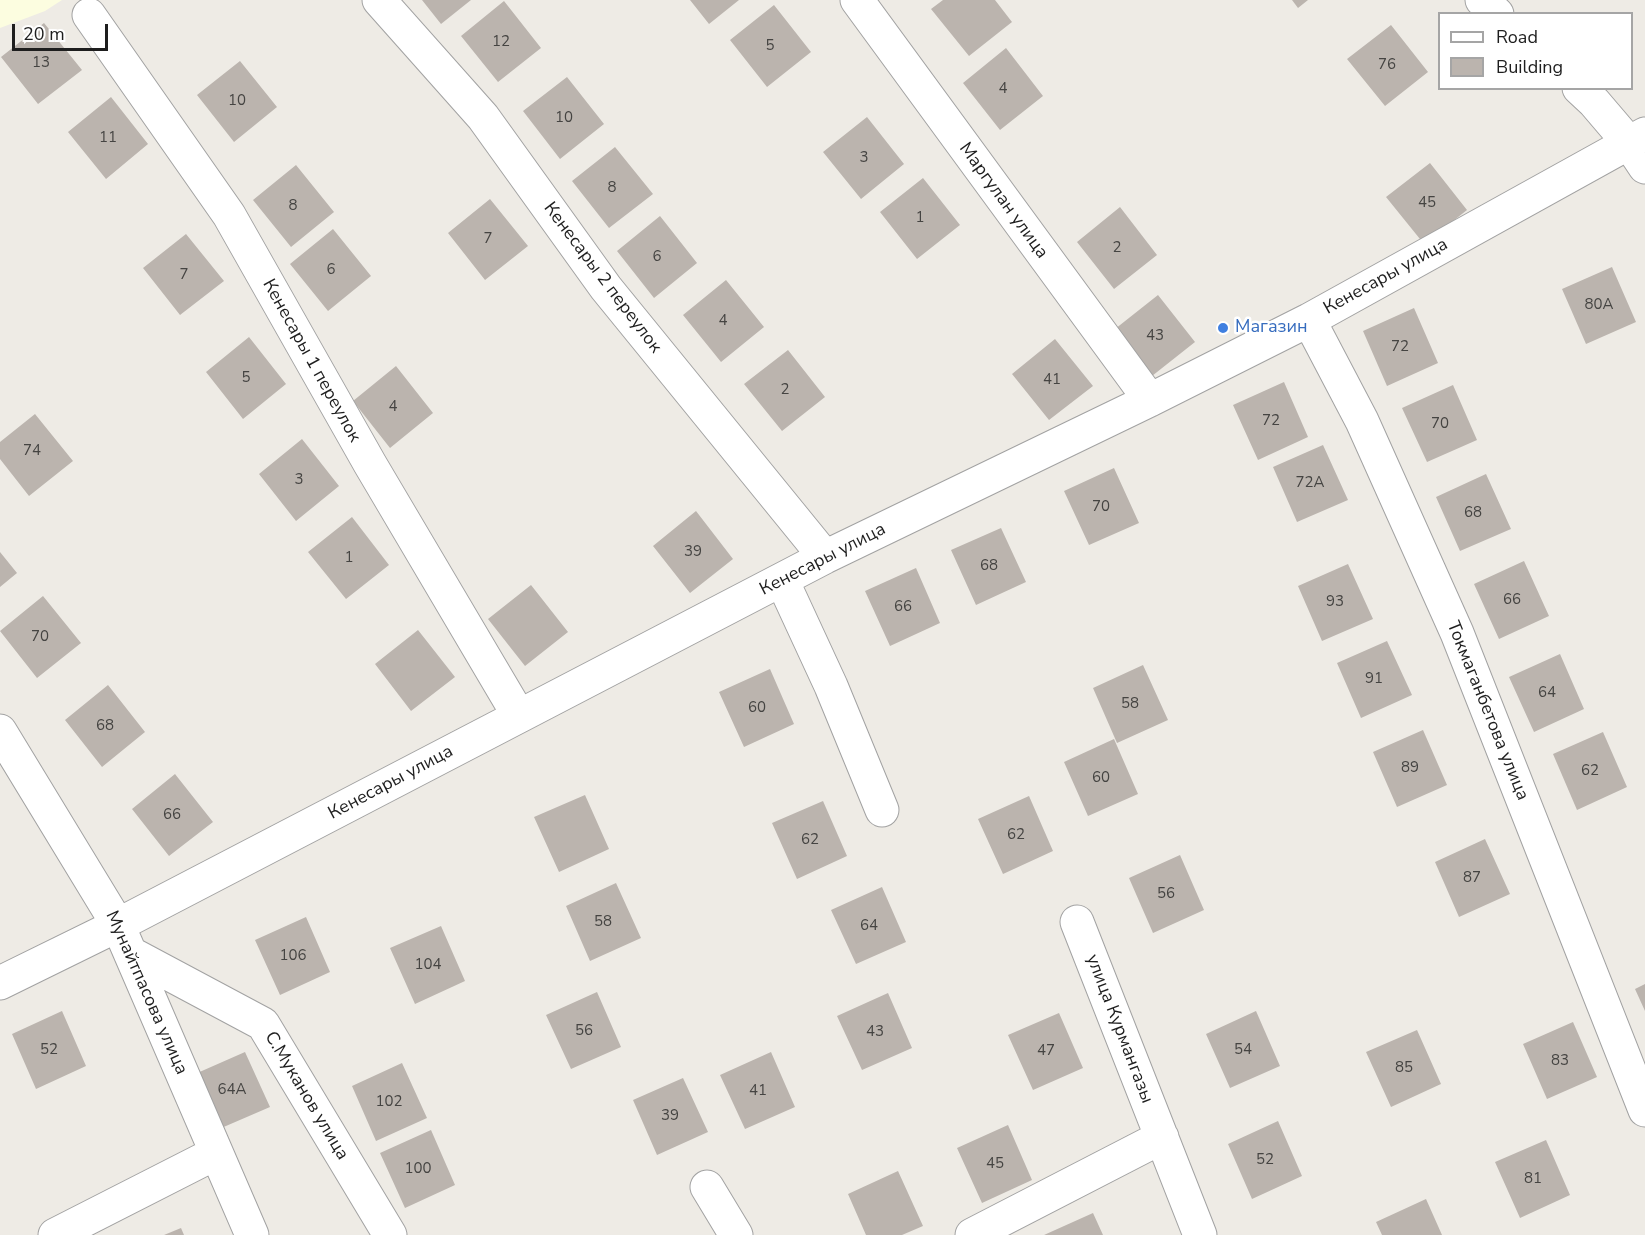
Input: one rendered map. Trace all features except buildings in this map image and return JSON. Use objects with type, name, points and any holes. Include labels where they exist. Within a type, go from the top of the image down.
[{"type":"street","name":"Кенесары 2 переулок","points":[[379,0],[483,117],[606,288],[825,557]]},
{"type":"street","name":"Маргулан улица","points":[[857,0],[1150,400]]},
{"type":"street","points":[[1482,0],[1495,12]]},
{"type":"street","name":"Кенесары 1 переулок","points":[[89,15],[229,214],[370,464],[519,716]]},
{"type":"street","points":[[1582,90],[1640,148]]},
{"type":"street","name":"Кенесары улица","points":[[0,983],[124,939],[519,716],[825,557],[1150,400],[1309,320],[1640,148]]},
{"type":"street","name":"Токмаганбетова улица","points":[[1309,320],[1362,421],[1457,633],[1645,1110]]},
{"type":"street","points":[[782,580],[831,686],[882,810]]},
{"type":"street","name":"Мунайтпасова улица","points":[[0,731],[124,939],[252,1235]]},
{"type":"street","name":"улица Курмангазы","points":[[1077,922],[1200,1235]]},
{"type":"street","name":"С.Муканов улица","points":[[124,939],[263,1024],[390,1235]]},
{"type":"street","points":[[972,1235],[1161,1137]]},
{"type":"street","points":[[56,1235],[216,1153]]},
{"type":"street","points":[[707,1187],[736,1235]]},
{"type":"shaded area","points":[[0,0],[62,0],[45,11],[0,28]]},
{"type":"place","name":"Магазин","points":[[1223,328]]}]
